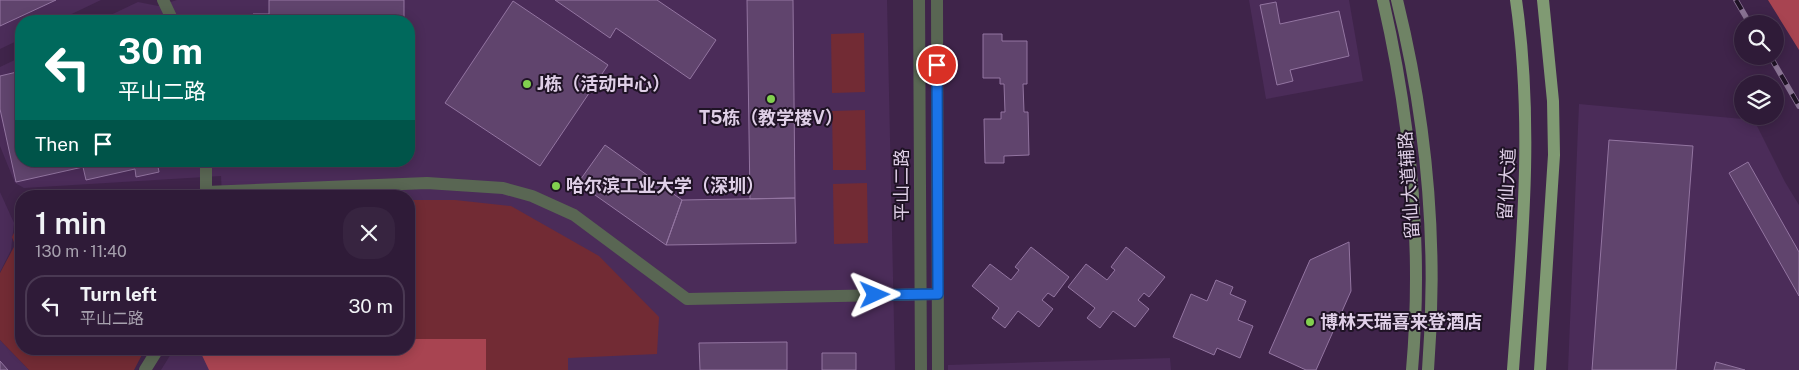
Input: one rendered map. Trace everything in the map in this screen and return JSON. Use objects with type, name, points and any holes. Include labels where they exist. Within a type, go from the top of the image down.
[{"type":"main road","name":"留仙大道辅路","points":[[1383,0],[1403,96],[1414,195],[1416,301],[1412,370]]},
{"type":"main road","name":"留仙大道辅路","points":[[1397,0],[1416,89],[1428,179],[1432,271],[1428,370]]},
{"type":"main road","name":"留仙大道","points":[[1513,370],[1527,146],[1523,45],[1516,0]]},
{"type":"main road","points":[[1540,370],[1554,155],[1553,101],[1543,0]]},
{"type":"street","points":[[163,0],[170,15]]},
{"type":"street","name":"平山二路","points":[[919,0],[921,370]]},
{"type":"street","name":"平山二路","points":[[937,0],[938,370]]},
{"type":"street","points":[[206,167],[206,190]]},
{"type":"street","points":[[286,190],[427,183],[503,188],[532,196],[574,215],[687,299],[938,294]]},
{"type":"street","points":[[146,370],[155,355]]},
{"type":"shaded area","points":[[0,0],[101,0],[70,15],[15,15],[15,42],[0,49]]},
{"type":"shaded area","name":"哈尔滨工业大学（深圳）","points":[[177,0],[887,0],[895,370],[161,370],[170,355],[415,355],[415,190],[222,190],[221,176],[24,188],[15,183],[0,146],[0,67],[15,60],[15,167],[415,167],[415,15],[111,15],[138,2],[158,6]]},
{"type":"shaded area","points":[[1249,0],[1349,0],[1363,81],[1266,99]]},
{"type":"shaded area","points":[[1768,0],[1799,0],[1799,50],[1784,26],[1784,15],[1777,15]]},
{"type":"shaded area","points":[[864,33],[865,92],[832,93],[831,34]]},
{"type":"shaded area","points":[[1579,104],[1734,118],[1734,125],[1756,125],[1785,182],[1799,205],[1799,370],[1568,370]]},
{"type":"shaded area","points":[[865,110],[866,170],[833,170],[832,111]]},
{"type":"shaded area","points":[[867,183],[868,243],[834,244],[833,184]]},
{"type":"shaded area","points":[[0,192],[14,223],[11,250],[0,272]]},
{"type":"shaded area","points":[[415,200],[455,200],[511,206],[599,256],[659,317],[657,354],[568,358],[568,370],[486,370],[485,340],[415,339]]},
{"type":"shaded area","points":[[15,231],[15,245],[12,237]]},
{"type":"shaded area","points":[[15,245],[15,355],[142,355],[134,370],[29,370],[0,340],[0,273]]},
{"type":"shaded area","points":[[415,339],[486,339],[486,370],[209,370],[202,355],[415,355]]},
{"type":"shaded area","points":[[0,340],[29,370],[0,370]]},
{"type":"shaded area","points":[[1170,358],[1171,370],[948,370],[948,365]]},
{"type":"building","points":[[0,0],[56,0],[24,15],[15,15],[15,19],[0,26]]},
{"type":"building","points":[[269,0],[404,0],[404,15],[253,15],[269,14]]},
{"type":"building","points":[[555,0],[657,0],[716,40],[690,79],[616,28],[610,38]]},
{"type":"building","name":"T5栋（教学楼V）","points":[[747,0],[793,0],[795,198],[750,199]]},
{"type":"building","name":"J栋（活动中心）","points":[[513,1],[608,65],[540,166],[445,103]]},
{"type":"building","points":[[1276,2],[1280,24],[1339,11],[1349,56],[1290,70],[1293,81],[1277,85],[1260,5]]},
{"type":"building","points":[[983,34],[1002,34],[1002,41],[1027,41],[1027,84],[1023,84],[1024,112],[1028,112],[1029,155],[1004,156],[1004,163],[985,163],[984,119],[1001,119],[1001,112],[1005,112],[1004,84],[1000,84],[1000,78],[983,78]]},
{"type":"building","points":[[15,72],[15,167],[83,167],[16,182],[0,109],[0,76]]},
{"type":"building","points":[[1609,140],[1693,146],[1676,370],[1592,370]]},
{"type":"building","points":[[605,145],[682,200],[666,245],[578,183]]},
{"type":"building","points":[[1748,162],[1799,252],[1799,296],[1729,173]]},
{"type":"building","points":[[83,167],[158,167],[159,172],[136,177],[135,169],[86,180]]},
{"type":"building","points":[[795,198],[796,243],[666,245],[682,200]]},
{"type":"building","name":"博林天瑞喜来登酒店","points":[[1349,242],[1351,291],[1316,370],[1306,370],[1269,353],[1310,260]]},
{"type":"building","points":[[1031,247],[1069,277],[1054,297],[1048,293],[1042,300],[1053,309],[1039,327],[1018,311],[1005,328],[992,318],[999,308],[972,286],[990,264],[1011,280],[1019,270],[1015,267]]},
{"type":"building","points":[[1126,247],[1165,277],[1149,297],[1144,293],[1138,300],[1149,309],[1135,327],[1113,311],[1100,328],[1087,318],[1095,308],[1068,287],[1086,264],[1107,280],[1115,270],[1111,267]]},
{"type":"building","points":[[1216,280],[1233,287],[1230,294],[1246,301],[1238,320],[1253,326],[1240,358],[1217,348],[1214,355],[1173,337],[1191,294],[1207,301]]},
{"type":"building","points":[[787,342],[787,370],[700,370],[699,343]]},
{"type":"building","points":[[822,353],[856,353],[856,370],[822,370]]},
{"type":"building","points":[[0,361],[8,370],[0,370]]},
{"type":"building","points":[[1716,362],[1745,370],[1714,370]]},
{"type":"railway","points":[[1736,0],[1745,15]]},
{"type":"railway","points":[[1775,65],[1799,106]]},
{"type":"place","name":"J栋（活动中心）","points":[[527,84]]},
{"type":"place","name":"T5栋（教学楼V）","points":[[771,99]]},
{"type":"place","name":"哈尔滨工业大学（深圳）","points":[[556,186]]},
{"type":"place","name":"博林天瑞喜来登酒店","points":[[1310,322]]},
{"type":"route","points":[[875,295],[938,294],[937,65]]}]
